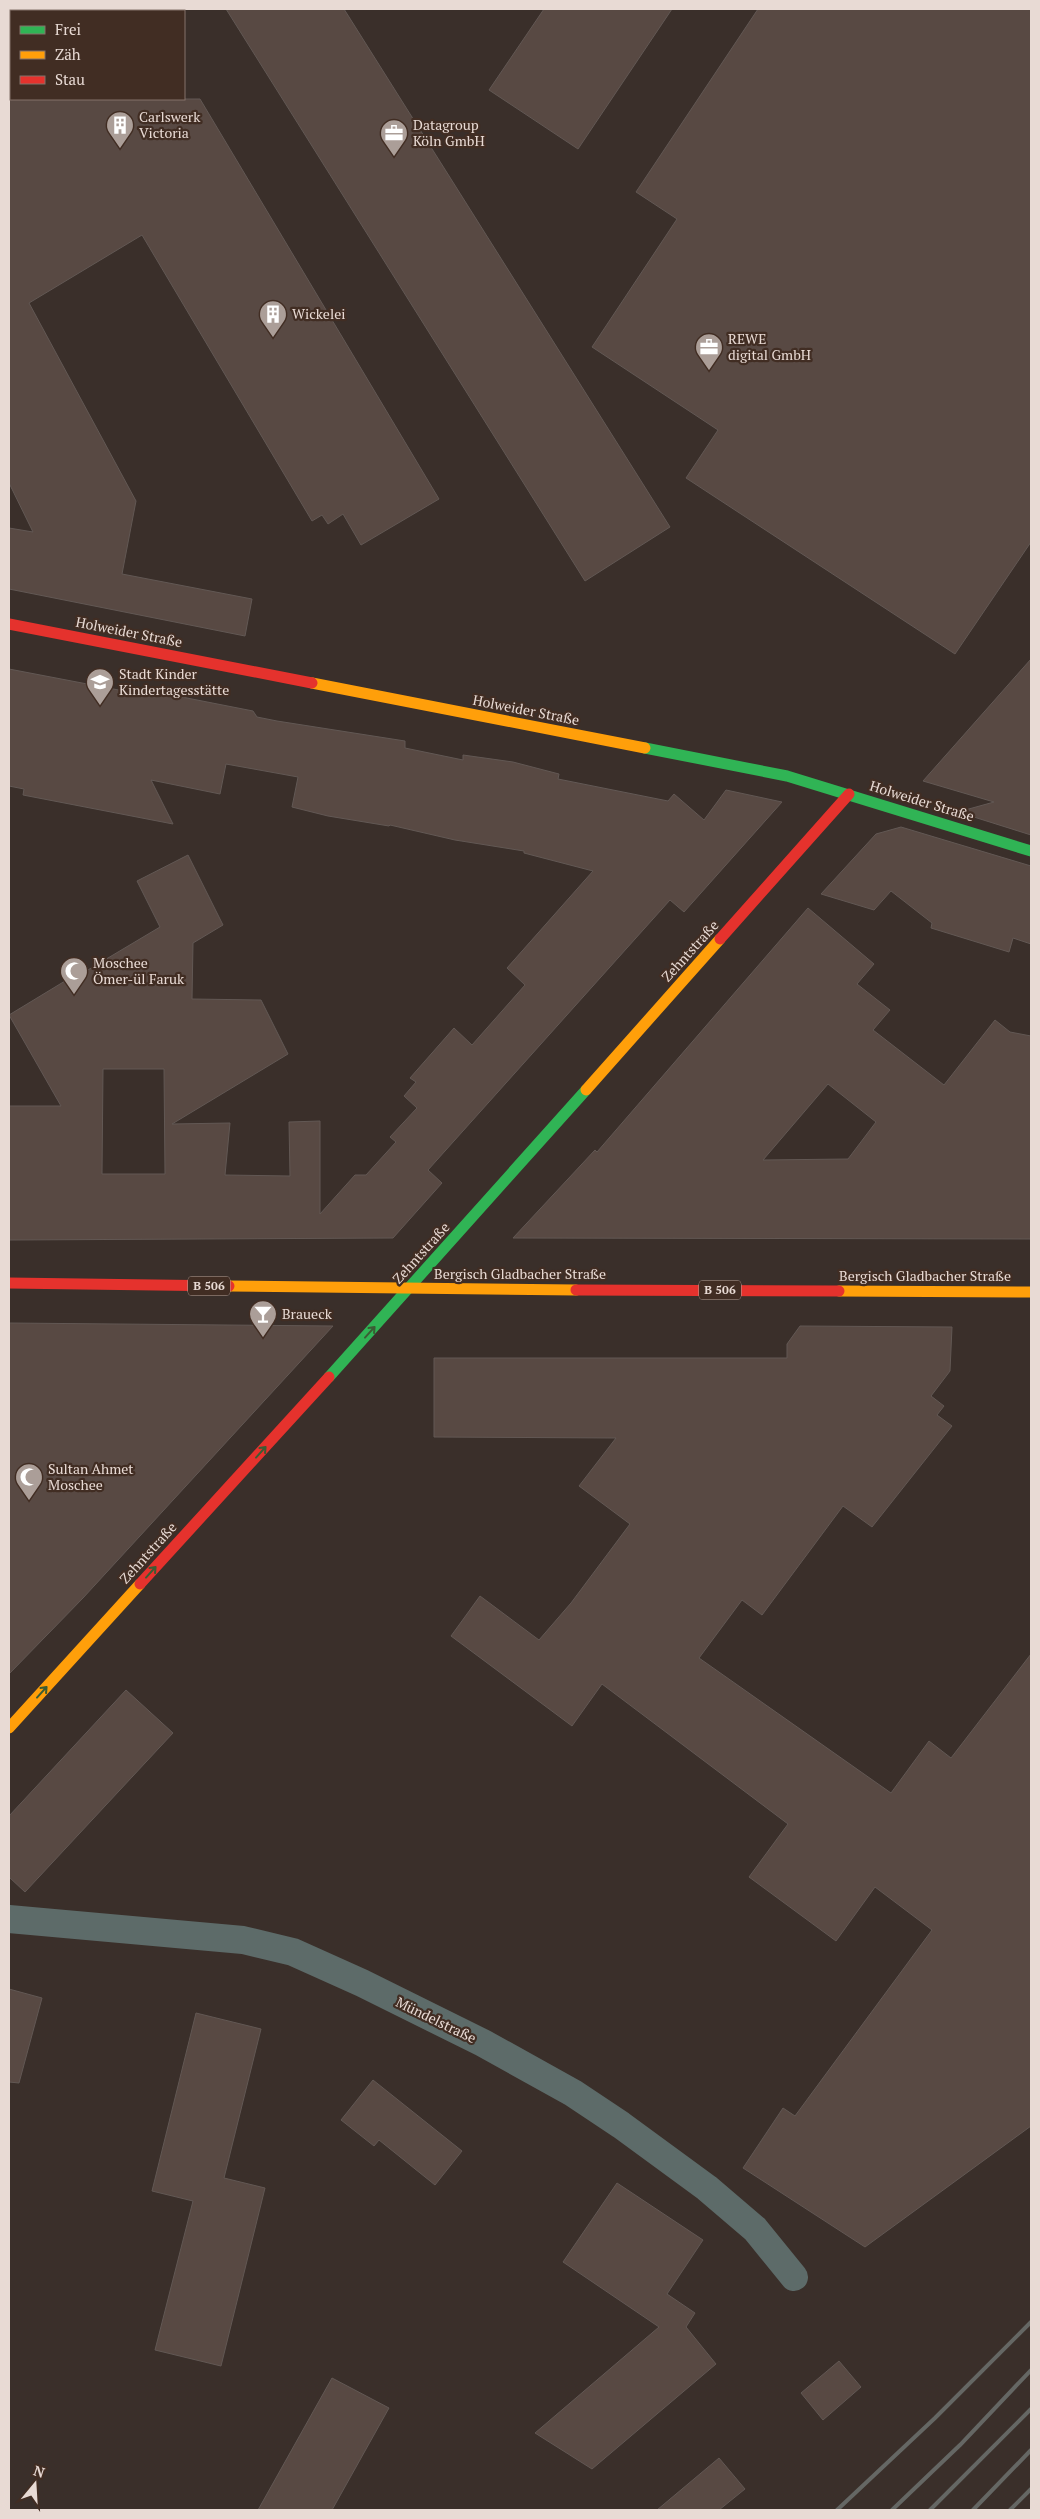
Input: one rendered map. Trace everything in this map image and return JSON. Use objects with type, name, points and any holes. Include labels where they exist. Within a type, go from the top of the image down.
[{"type":"street","name":"Holweider Straße","points":[[9,624],[787,776],[1031,851]]},
{"type":"street","name":"Zehntstraße","points":[[9,1728],[409,1289],[850,794]]},
{"type":"street","name":"Bergisch Gladbacher Straße","points":[[9,1283],[409,1289],[1031,1292]]},
{"type":"street","name":"Mündelstraße","points":[[9,1919],[243,1940],[293,1952],[483,2043],[573,2093],[622,2125],[707,2188],[755,2229],[794,2277]]},
{"type":"building","points":[[226,9],[344,9],[670,527],[585,581]]},
{"type":"building","points":[[544,9],[672,9],[578,149],[489,90]]},
{"type":"building","points":[[758,9],[1031,9],[1031,542],[955,654],[686,478],[718,430],[592,347],[677,219],[636,192]]},
{"type":"building","points":[[9,99],[200,99],[439,499],[361,545],[343,514],[328,524],[322,515],[312,521],[142,235],[29,303],[136,501],[122,574],[252,599],[245,636],[9,589],[9,528],[33,532],[9,483]]},
{"type":"building","points":[[1031,659],[1031,835],[958,812],[994,802],[923,781]]},
{"type":"building","points":[[9,669],[129,692],[131,687],[253,711],[257,717],[277,721],[405,741],[405,748],[463,760],[463,755],[513,762],[559,774],[558,779],[668,801],[674,794],[704,820],[726,790],[782,802],[684,912],[670,900],[428,1170],[442,1183],[393,1238],[9,1240],[9,1106],[61,1106],[9,1015],[160,927],[137,881],[188,855],[223,925],[193,943],[192,999],[261,1000],[288,1054],[172,1124],[230,1123],[225,1175],[290,1176],[289,1122],[320,1121],[320,1214],[355,1175],[366,1175],[396,1142],[390,1137],[417,1108],[404,1096],[416,1082],[410,1078],[454,1028],[472,1045],[525,985],[507,968],[593,871],[524,853],[524,851],[455,840],[390,825],[328,816],[292,807],[298,777],[226,764],[220,794],[151,780],[173,824],[23,795],[24,789],[9,786]],"holes":[[[103,1069],[164,1069],[165,1174],[102,1174]]]},
{"type":"building","points":[[901,827],[1031,866],[1031,944],[1013,938],[1009,952],[931,928],[932,923],[891,891],[874,910],[821,894],[876,834]]},
{"type":"building","points":[[808,908],[874,964],[857,984],[890,1010],[873,1030],[944,1085],[995,1020],[1010,1032],[1031,1036],[1031,1239],[513,1238],[595,1150],[597,1152]],"holes":[[[828,1084],[876,1122],[848,1159],[763,1160]]]},
{"type":"building","points":[[9,1323],[333,1326],[83,1598],[9,1674]]},
{"type":"building","points":[[800,1326],[952,1327],[950,1371],[931,1396],[944,1406],[937,1415],[952,1426],[872,1527],[843,1506],[762,1615],[742,1600],[699,1658],[891,1793],[929,1741],[951,1758],[1031,1654],[1031,2126],[865,2247],[743,2168],[783,2108],[795,2116],[932,1930],[875,1887],[836,1941],[749,1877],[788,1824],[602,1684],[572,1726],[451,1636],[480,1596],[539,1640],[571,1603],[630,1524],[579,1486],[616,1438],[434,1437],[434,1358],[787,1358],[787,1344]]},
{"type":"building","points":[[126,1690],[173,1733],[25,1892],[9,1877],[9,1816]]},
{"type":"building","points":[[9,1989],[42,1998],[19,2083],[9,2082]]},
{"type":"building","points":[[196,2013],[261,2029],[224,2178],[265,2188],[221,2366],[155,2350],[193,2201],[152,2191]]},
{"type":"building","points":[[373,2080],[462,2151],[435,2185],[379,2140],[374,2146],[341,2120]]},
{"type":"building","points":[[617,2183],[703,2240],[667,2294],[695,2313],[686,2327],[716,2364],[592,2469],[535,2433],[659,2327],[563,2262]]},
{"type":"building","points":[[839,2361],[861,2387],[823,2420],[801,2393]]},
{"type":"building","points":[[332,2378],[389,2408],[332,2510],[258,2510]]},
{"type":"building","points":[[719,2458],[745,2489],[719,2510],[657,2510]]},
{"type":"railway","points":[[837,2510],[935,2418],[1031,2322]]},
{"type":"railway","points":[[892,2510],[960,2445],[1031,2370]]},
{"type":"railway","points":[[930,2510],[1031,2409]]},
{"type":"railway","points":[[973,2510],[1031,2450]]},
{"type":"railway","points":[[1010,2510],[1031,2489]]},
{"type":"traffic: fast","points":[[645,748],[787,776],[1031,851]]},
{"type":"traffic: fast","points":[[329,1377],[586,1090]]},
{"type":"traffic: slow","points":[[312,683],[645,748]]},
{"type":"traffic: slow","points":[[586,1090],[720,939]]},
{"type":"traffic: slow","points":[[229,1286],[576,1290]]},
{"type":"traffic: slow","points":[[839,1291],[1031,1292]]},
{"type":"traffic: slow","points":[[9,1728],[140,1584]]},
{"type":"traffic: jam","points":[[9,624],[312,683]]},
{"type":"traffic: jam","points":[[720,939],[849,794]]},
{"type":"traffic: jam","points":[[9,1283],[229,1286]]},
{"type":"traffic: jam","points":[[576,1290],[839,1291]]},
{"type":"traffic: jam","points":[[140,1584],[329,1377]]},
{"type":"place","name":"Carlswerk Victoria","points":[[120,149]]},
{"type":"place","name":"Datagroup Köln GmbH","points":[[394,157]]},
{"type":"place","name":"Wickelei","points":[[273,338]]},
{"type":"place","name":"REWE digital GmbH","points":[[709,371]]},
{"type":"place","name":"Stadt Kinder Kindertagesstätte","points":[[100,706]]},
{"type":"place","name":"Moschee Ömer-ül Faruk","points":[[74,995]]},
{"type":"place","name":"Braueck","points":[[263,1338]]},
{"type":"place","name":"Sultan Ahmet Moschee","points":[[29,1501]]}]
